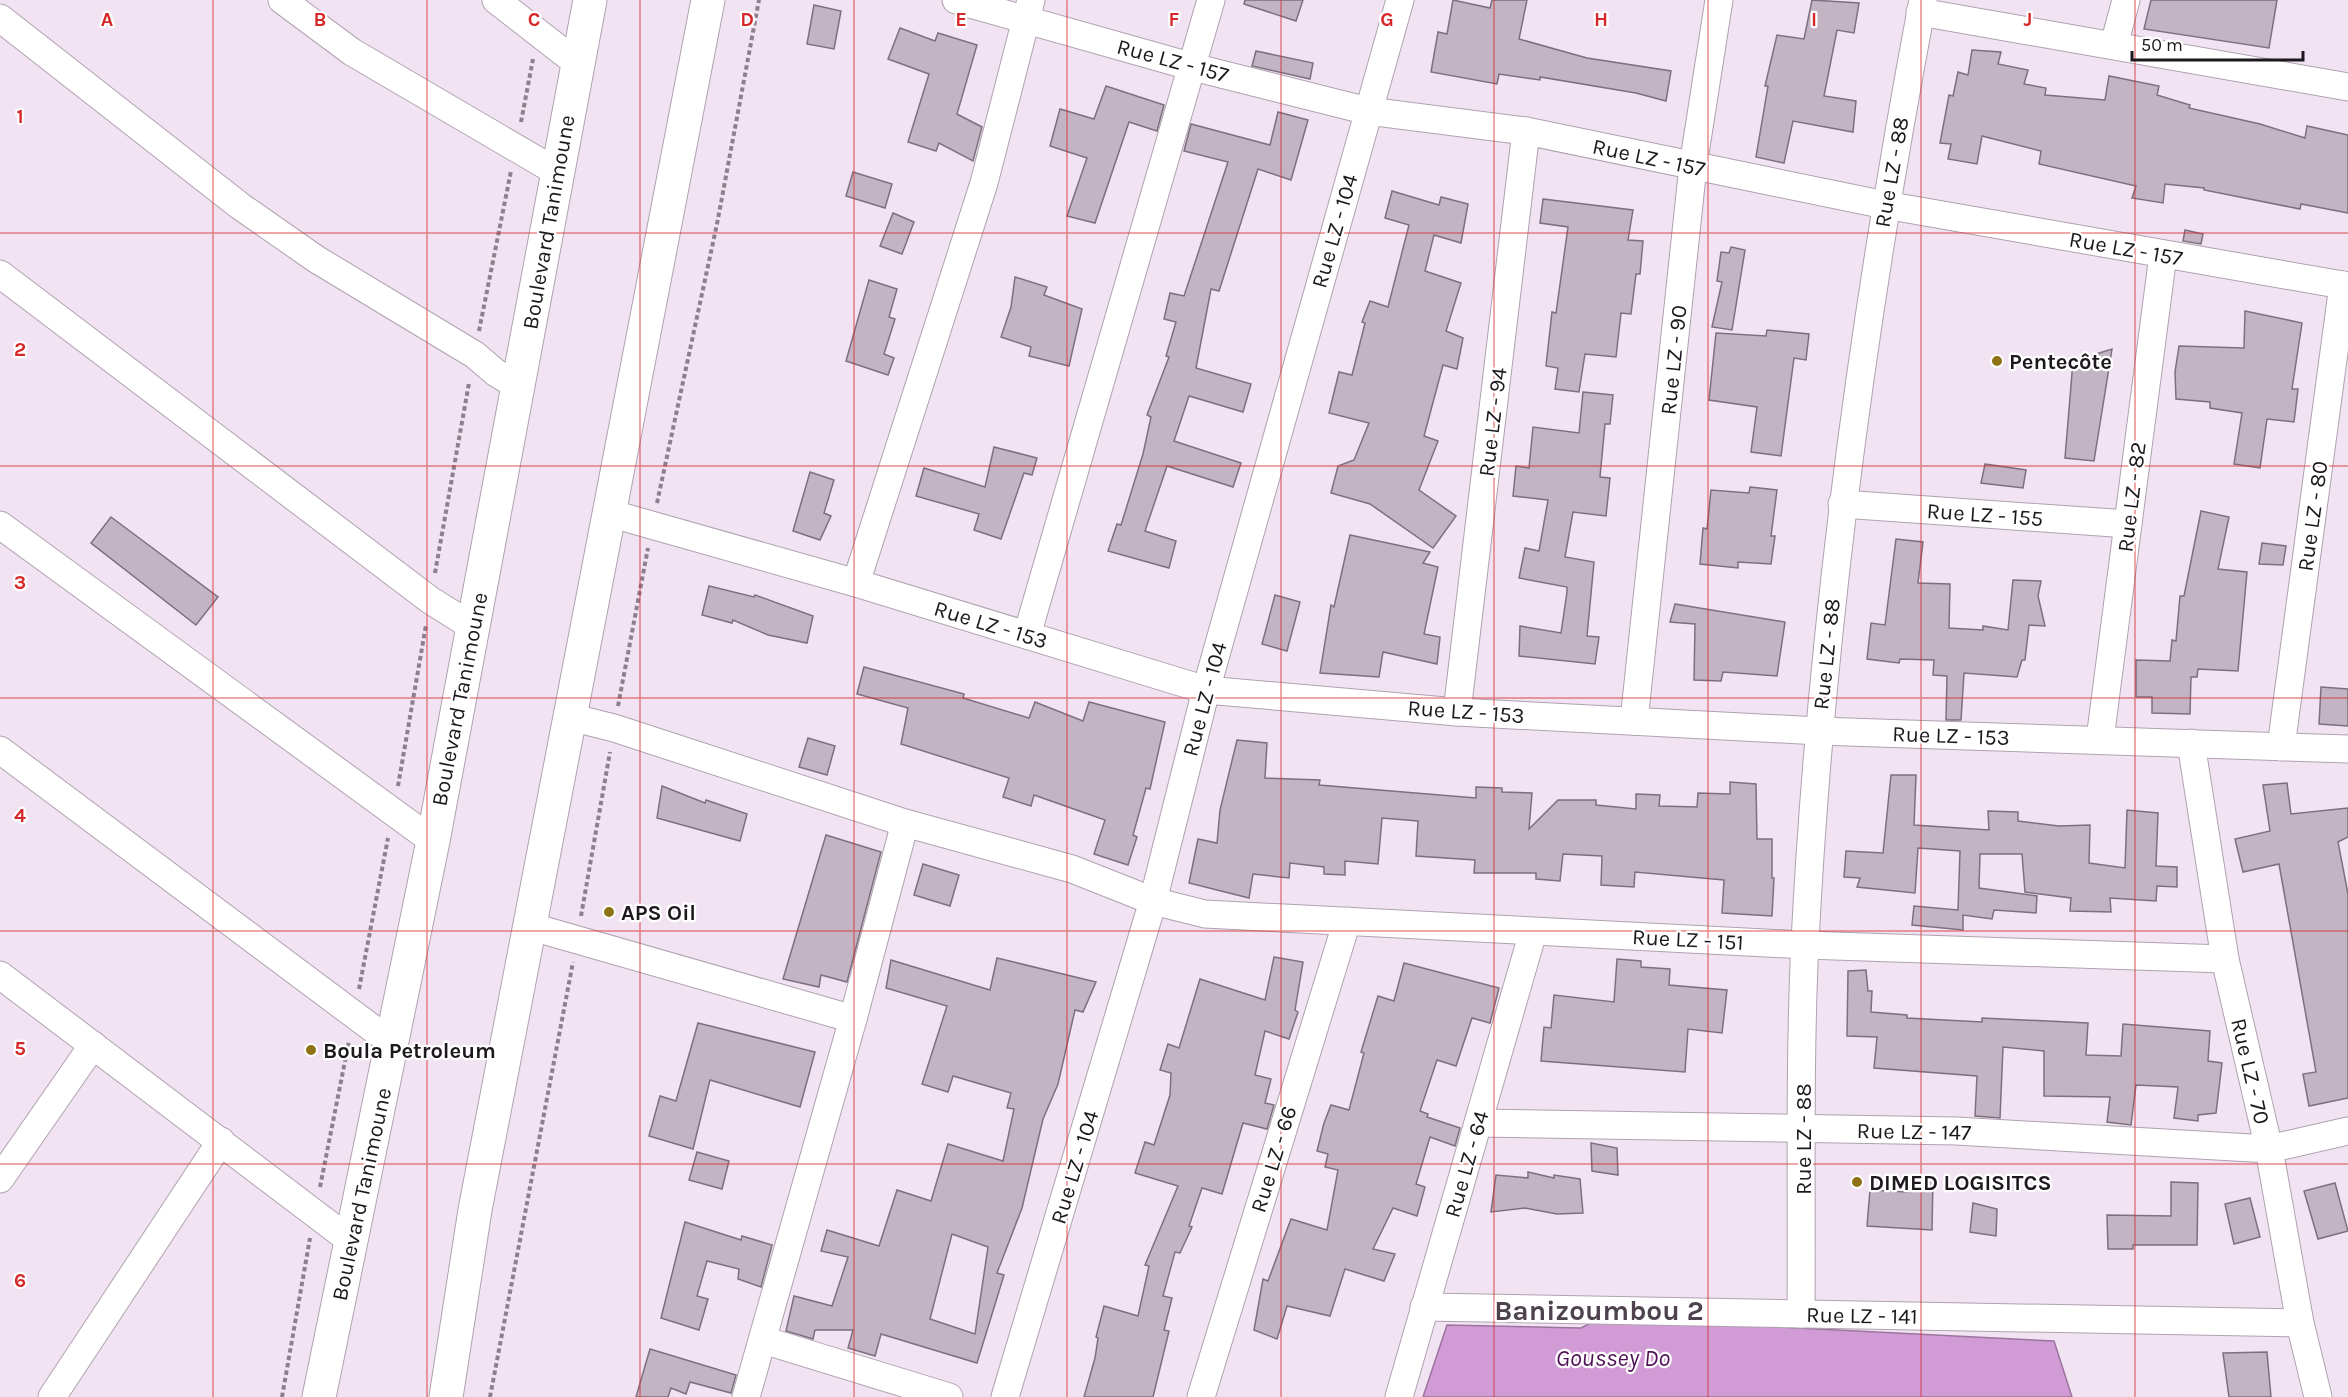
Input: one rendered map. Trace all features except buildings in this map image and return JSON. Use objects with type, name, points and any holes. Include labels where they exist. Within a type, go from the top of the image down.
[{"type":"main road","name":"Boulevard Tanimoune","points":[[319,1397],[433,841],[590,0]]},
{"type":"main road","points":[[446,1397],[475,1210],[708,0]]},
{"type":"street","points":[[282,0],[352,52],[557,172]]},
{"type":"street","points":[[496,0],[577,63]]},
{"type":"street","name":"Rue LZ - 157","points":[[956,0],[1028,9],[1193,67],[1368,111],[1526,131],[1885,205],[2345,286]]},
{"type":"street","points":[[1027,635],[1211,0]]},
{"type":"street","name":"Rue LZ - 104","points":[[1005,1397],[1153,901],[1206,690],[1400,0]]},
{"type":"street","name":"Rue LZ - 90","points":[[1634,721],[1693,166],[1719,0]]},
{"type":"street","points":[[2114,45],[2126,0]]},
{"type":"street","points":[[1922,6],[2114,45],[2348,87]]},
{"type":"street","name":"Rue LZ - 88","points":[[1801,1314],[1805,945],[1819,731],[1842,504],[1885,205],[1922,6]]},
{"type":"street","points":[[856,583],[984,183],[1028,9]]},
{"type":"street","points":[[0,18],[240,206],[316,259],[474,355],[496,373],[518,386]]},
{"type":"street","name":"Rue LZ - 94","points":[[1457,712],[1526,131]]},
{"type":"street","name":"Rue LZ - 82","points":[[2100,739],[2163,255]]},
{"type":"street","points":[[0,274],[430,600],[473,627]]},
{"type":"street","name":"Rue LZ - 80","points":[[2281,747],[2345,286]]},
{"type":"street","name":"Rue LZ - 155","points":[[1842,504],[2128,524]]},
{"type":"street","name":"Rue LZ - 153","points":[[609,513],[856,583],[1206,690],[1457,712],[1819,731],[2100,739],[2348,750]]},
{"type":"street","points":[[0,525],[433,841]]},
{"type":"street","name":"Rue LZ - 151","points":[[570,717],[614,728],[905,823],[1072,869],[1153,901],[1205,914],[1805,945],[2225,959]]},
{"type":"street","name":"Rue LZ - 70","points":[[2191,743],[2225,959],[2269,1149],[2300,1323],[2318,1397]]},
{"type":"street","points":[[0,750],[392,1043]]},
{"type":"street","points":[[746,1397],[853,1019],[905,823]]},
{"type":"street","name":"Rue LZ - 66","points":[[1202,1397],[1347,921]]},
{"type":"street","points":[[529,926],[853,1019]]},
{"type":"street","name":"Rue LZ - 64","points":[[1399,1397],[1533,932]]},
{"type":"street","points":[[0,975],[351,1240]]},
{"type":"street","points":[[0,1179],[93,1045]]},
{"type":"street","name":"Rue LZ - 147","points":[[1478,1123],[1956,1131],[2269,1149],[2348,1131]]},
{"type":"street","points":[[52,1397],[220,1141]]},
{"type":"street","name":"Rue LZ - 141","points":[[1424,1307],[2300,1323]]},
{"type":"street","points":[[763,1340],[949,1397]]},
{"type":"path","points":[[490,1397],[652,524],[717,224],[759,0]]},
{"type":"path","points":[[282,1397],[315,1212],[393,814],[474,355],[538,33]]},
{"type":"water","name":"Goussey Do","points":[[1601,1318],[2054,1341],[2072,1397],[1423,1397],[1447,1325],[1581,1328]]},
{"type":"place","name":"Pentecôte","points":[[1997,361]]},
{"type":"place","name":"APS Oil","points":[[609,912]]},
{"type":"place","name":"Boula Petroleum","points":[[311,1050]]},
{"type":"place","name":"DIMED LOGISITCS","points":[[1857,1182]]},
{"type":"district","name":"Banizoumbou 2","points":[[1599,1310]]}]
